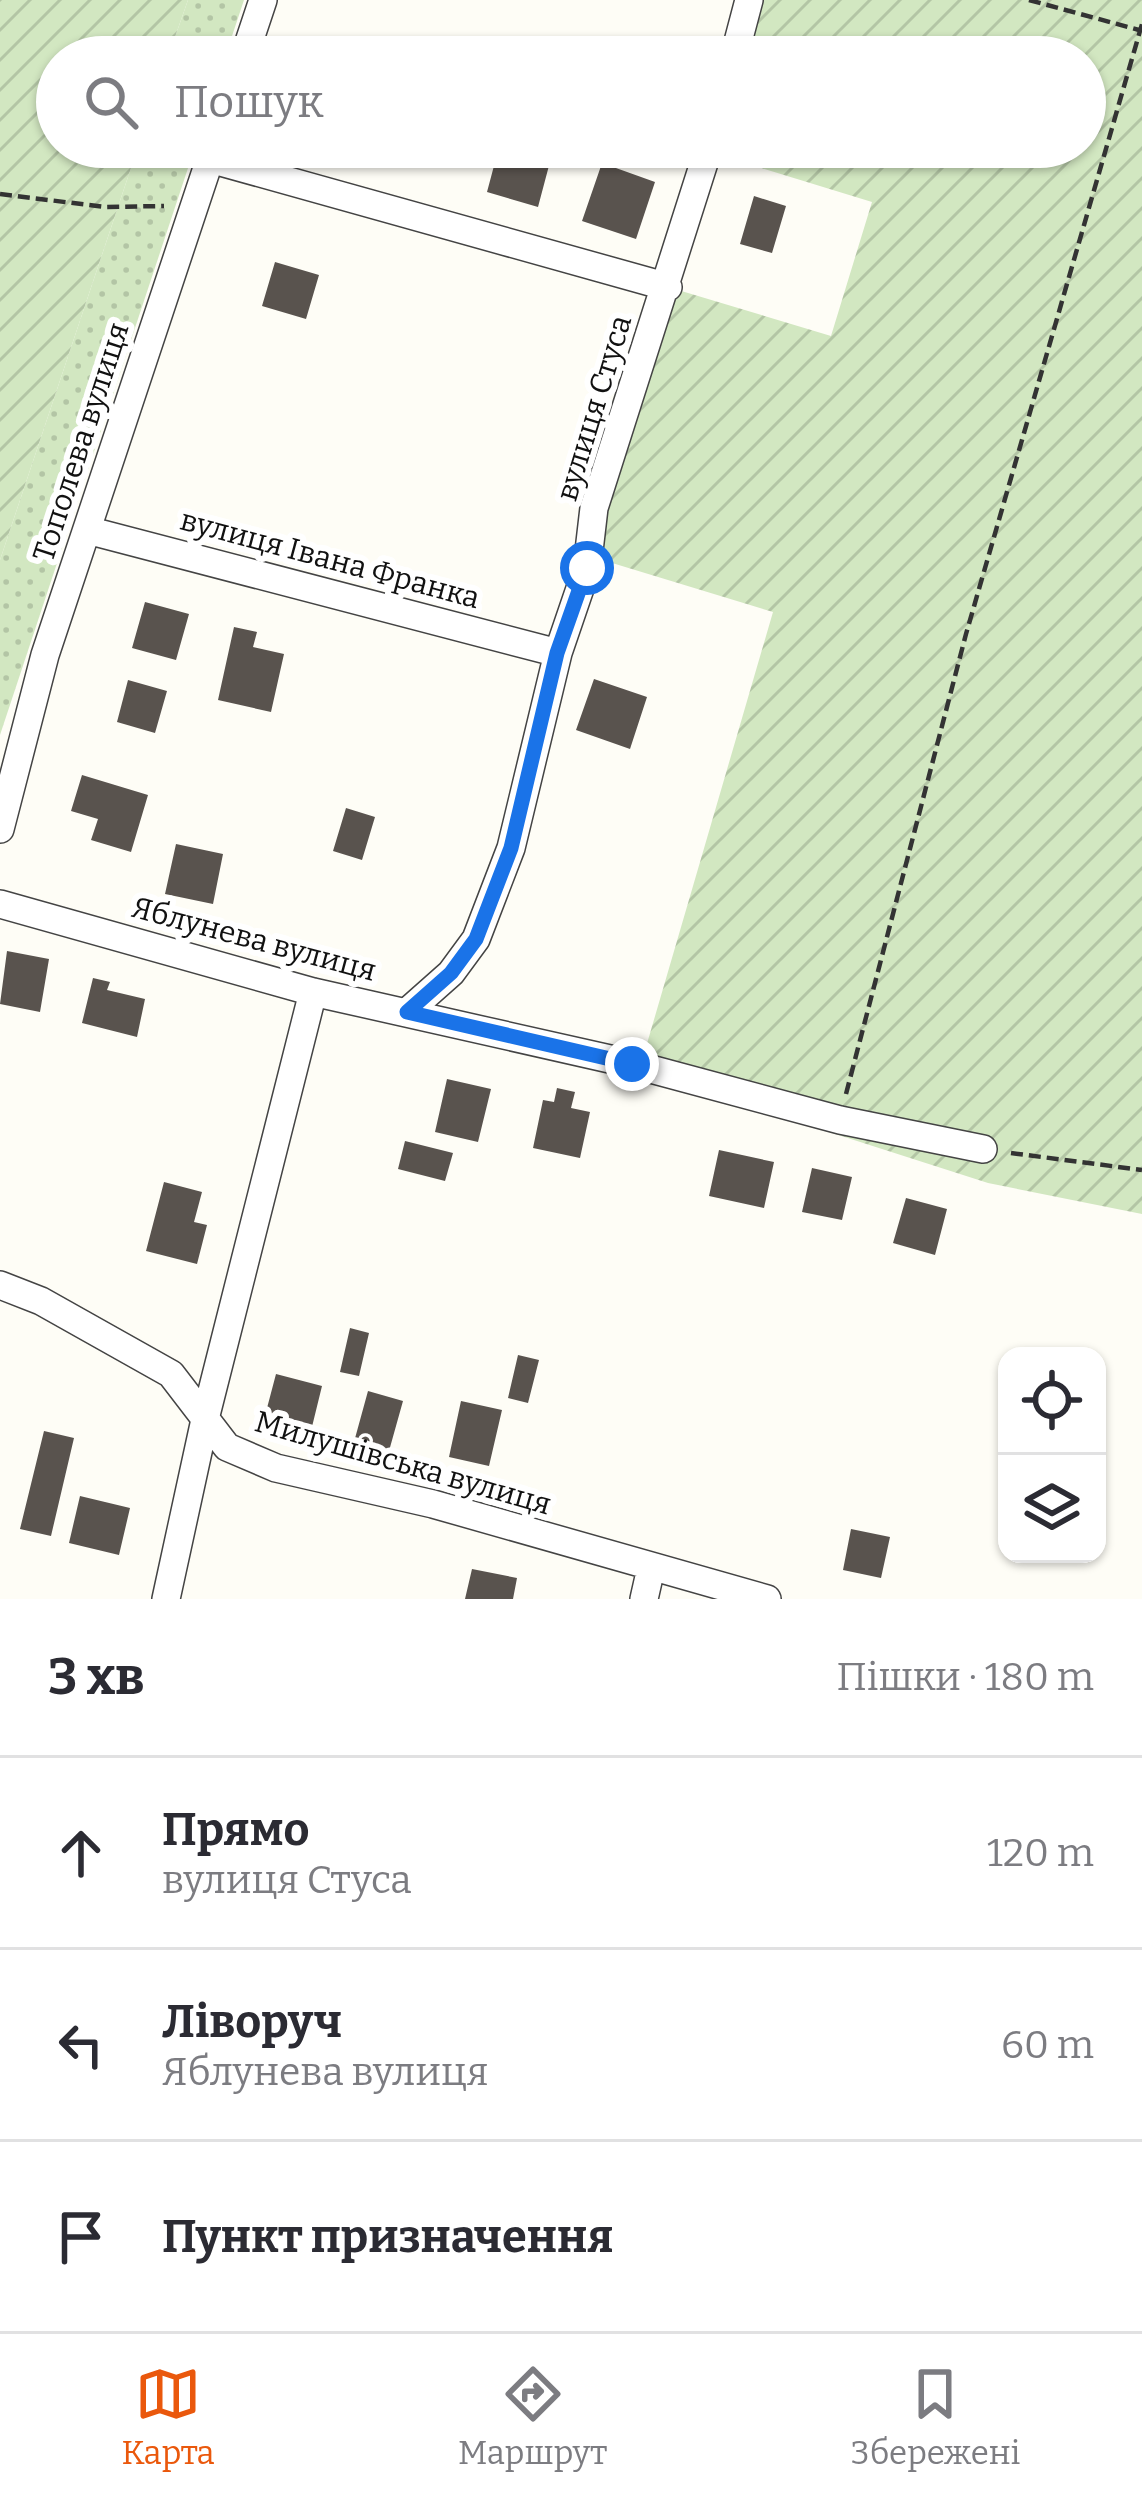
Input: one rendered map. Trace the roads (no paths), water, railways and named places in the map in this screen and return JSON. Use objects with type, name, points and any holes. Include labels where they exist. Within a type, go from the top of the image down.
[{"type":"street","points":[[251,36],[263,0]]},
{"type":"street","points":[[740,36],[749,0]]},
{"type":"street","name":"Тополева вулиця","points":[[0,830],[45,655],[207,168]]},
{"type":"street","points":[[263,168],[668,286]]},
{"type":"street","name":"вулиця Стуса","points":[[407,1012],[451,973],[476,939],[511,848],[557,653],[587,568],[594,508],[703,168]]},
{"type":"street","name":"вулиця Івана Франка","points":[[87,530],[557,653]]},
{"type":"street","name":"Яблунева вулиця","points":[[0,904],[313,992],[632,1064],[840,1120],[983,1149]]},
{"type":"street","points":[[166,1599],[206,1414],[313,992]]},
{"type":"street","name":"Милушівська вулиця","points":[[0,1285],[41,1301],[171,1374],[227,1447],[276,1468],[433,1504],[767,1599]]},
{"type":"street","points":[[644,1599],[651,1568]]}]
